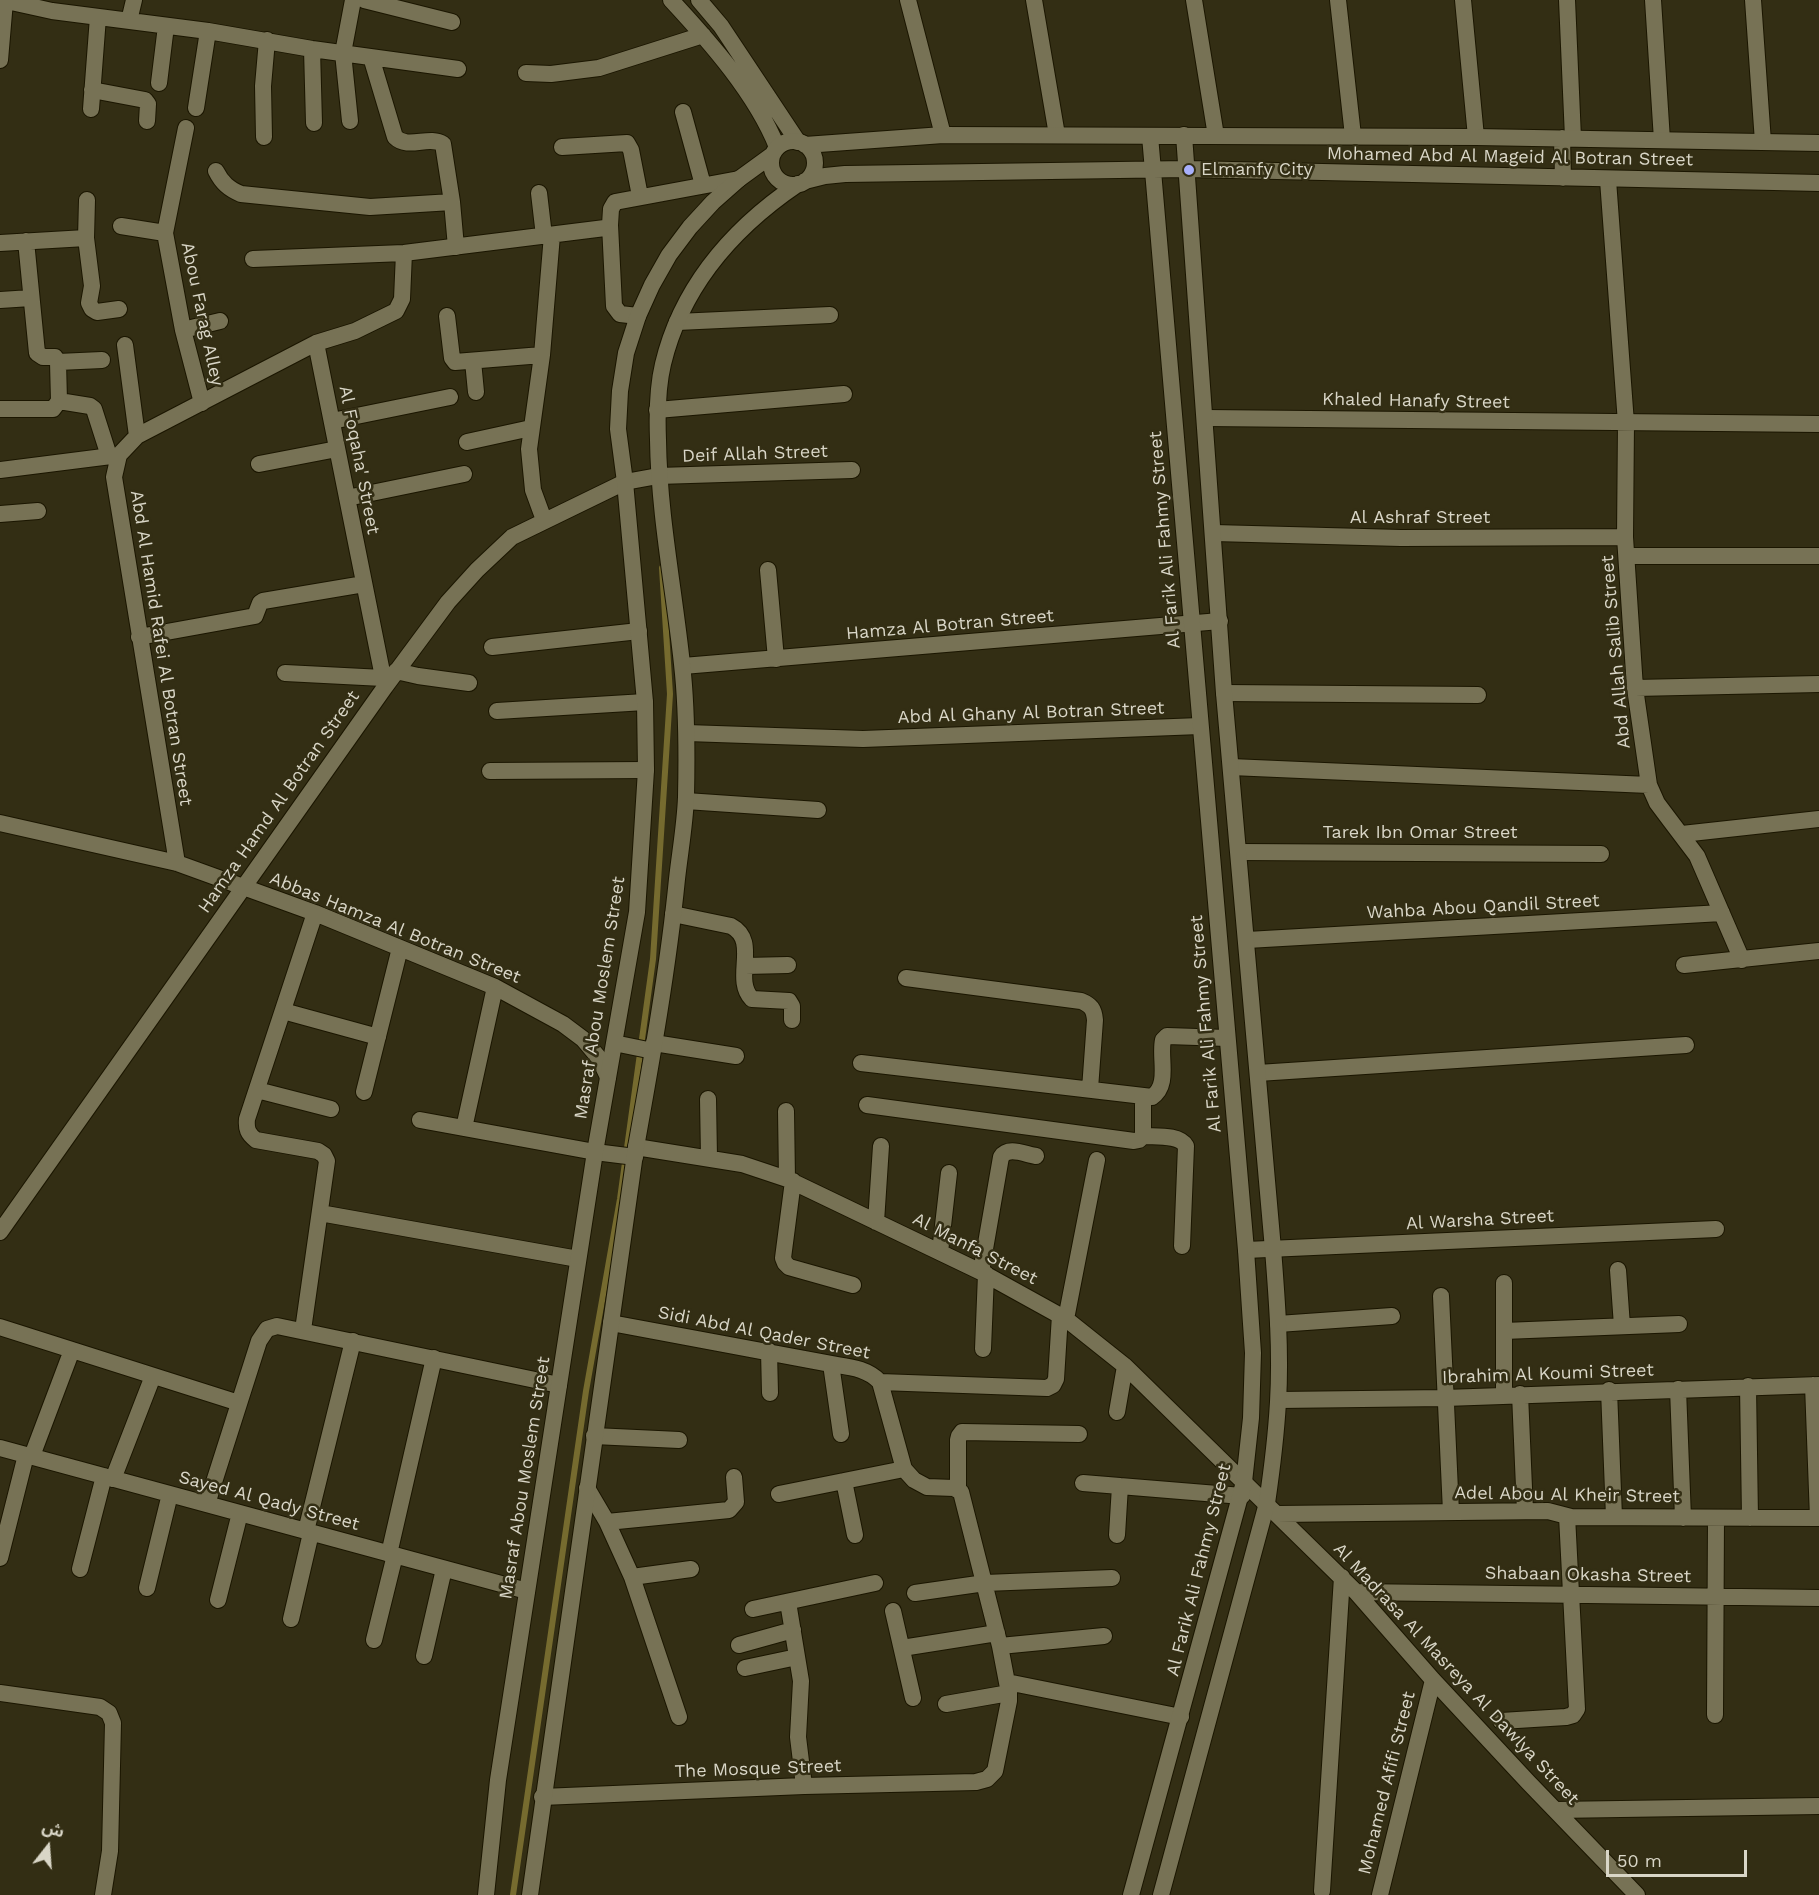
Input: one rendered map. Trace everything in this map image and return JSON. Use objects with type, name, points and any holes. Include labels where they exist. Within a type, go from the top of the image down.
[{"type":"street","points":[[129,21],[134,0]]},
{"type":"street","points":[[350,121],[343,53],[353,0]]},
{"type":"street","points":[[364,0],[452,22]]},
{"type":"street","points":[[671,0],[703,35],[763,116],[775,151]]},
{"type":"street","points":[[530,1895],[594,1436],[674,914],[686,801],[687,733],[683,666],[658,476],[657,410],[663,365],[677,322],[694,288],[714,258],[739,230],[767,205],[811,175],[815,159],[721,26],[699,0]]},
{"type":"street","points":[[908,0],[943,135]]},
{"type":"street","points":[[1034,0],[1057,135]]},
{"type":"street","points":[[1194,0],[1216,136]]},
{"type":"street","points":[[1338,0],[1353,136]]},
{"type":"street","points":[[1463,0],[1476,137]]},
{"type":"street","points":[[1563,178],[1568,138],[1567,0]]},
{"type":"street","points":[[1653,0],[1662,140]]},
{"type":"street","points":[[1753,0],[1763,142]]},
{"type":"street","points":[[0,60],[3,1],[52,11],[78,7],[98,17],[208,31],[312,49],[458,69]]},
{"type":"street","points":[[91,109],[98,17]]},
{"type":"street","points":[[159,83],[166,26]]},
{"type":"street","points":[[196,108],[208,31]]},
{"type":"street","points":[[526,73],[551,74],[599,68],[703,35]]},
{"type":"street","points":[[264,137],[263,86],[267,40]]},
{"type":"street","points":[[312,49],[314,123]]},
{"type":"street","points":[[371,57],[395,137],[405,143],[437,141],[443,144],[446,151],[456,247]]},
{"type":"street","points":[[92,90],[145,100],[148,104],[147,121]]},
{"type":"street","points":[[683,112],[703,185]]},
{"type":"street","name":"Abou Farag Alley","points":[[186,128],[165,233],[183,330],[201,403]]},
{"type":"street","name":"Mohamed Abd Al Mageid Al Botran Street","points":[[802,143],[943,135],[1353,136],[1819,142]]},
{"type":"street","points":[[1161,1895],[1272,1509],[1279,1400],[1274,1249],[1224,693],[1184,135]]},
{"type":"street","name":"Al Farik Ali Fahmy Street","points":[[1131,1895],[1243,1489],[1251,1418],[1253,1353],[1150,136]]},
{"type":"street","points":[[562,147],[627,143],[631,150],[640,196]]},
{"type":"street","points":[[802,143],[783,143],[775,151],[771,165],[780,181],[789,184],[802,183]]},
{"type":"street","name":"Masraf Abou Moslem Street","points":[[486,1895],[498,1780],[527,1591],[595,1152],[637,912],[646,770],[645,702],[618,429],[620,391],[627,353],[638,316],[652,285],[683,237],[713,202],[775,151]]},
{"type":"street","name":"Mohamed Abd Al Mageid Al Botran Street","points":[[802,183],[825,176],[845,174],[1153,169],[1819,183]]},
{"type":"street","points":[[216,171],[222,182],[241,194],[370,207],[452,201]]},
{"type":"street","points":[[638,316],[620,314],[614,306],[610,209],[615,202],[739,179]]},
{"type":"street","name":"Abd Allah Salib Street","points":[[1608,180],[1626,423],[1625,537],[1635,688],[1649,785],[1657,803],[1697,856],[1742,960]]},
{"type":"street","points":[[539,193],[548,235],[542,355],[531,428],[530,469],[533,490],[544,520]]},
{"type":"street","points":[[87,200],[86,237],[92,286],[89,303],[97,312],[118,309]]},
{"type":"street","points":[[253,259],[404,253],[605,228],[610,225]]},
{"type":"street","name":"Abou Farag Alley","points":[[121,226],[165,233]]},
{"type":"street","points":[[0,243],[86,237]]},
{"type":"street","points":[[0,409],[53,409],[59,401],[58,362],[55,357],[43,357],[38,353],[26,241]]},
{"type":"street","points":[[0,470],[123,447],[316,343],[355,332],[396,311],[402,299],[404,253]]},
{"type":"street","points":[[0,300],[31,298]]},
{"type":"street","points":[[677,322],[830,315]]},
{"type":"street","points":[[447,316],[453,361],[542,355]]},
{"type":"street","points":[[183,330],[220,321]]},
{"type":"street","name":"Al Foqaha' Street","points":[[316,343],[364,584],[388,678]]},
{"type":"street","points":[[123,447],[125,345]]},
{"type":"street","points":[[58,362],[102,360]]},
{"type":"street","points":[[473,361],[476,392]]},
{"type":"street","points":[[657,410],[844,394]]},
{"type":"street","points":[[332,422],[450,397]]},
{"type":"street","points":[[59,401],[94,409],[123,447]]},
{"type":"street","name":"Khaled Hanafy Street","points":[[1206,418],[1819,424]]},
{"type":"street","points":[[466,442],[531,428]]},
{"type":"street","name":"Abd Al Hamid Rafei Al Botran Street","points":[[123,447],[115,466],[114,477],[177,864]]},
{"type":"street","points":[[259,464],[337,449]]},
{"type":"street","name":"Deif Allah Street","points":[[658,476],[852,470]]},
{"type":"street","points":[[347,498],[464,474]]},
{"type":"street","name":"Hamza Hamd Al Botran Street","points":[[0,1232],[5,1215],[244,887],[388,678],[448,602],[512,537],[625,482],[658,476]]},
{"type":"street","points":[[0,513],[38,511]]},
{"type":"street","name":"Al Ashraf Street","points":[[1214,533],[1401,538],[1625,537]]},
{"type":"street","points":[[1627,556],[1819,556]]},
{"type":"street","points":[[768,570],[776,659]]},
{"type":"street","points":[[139,637],[255,616],[260,603],[263,602],[364,584]]},
{"type":"street","name":"Hamza Al Botran Street","points":[[683,666],[1220,621]]},
{"type":"street","points":[[492,647],[639,631]]},
{"type":"street","points":[[285,673],[388,678],[418,676],[469,683]]},
{"type":"street","points":[[1635,688],[1819,684]]},
{"type":"street","points":[[1224,693],[1478,695]]},
{"type":"street","points":[[497,711],[645,702]]},
{"type":"street","name":"Abd Al Ghany Al Botran Street","points":[[687,733],[863,739],[1200,726]]},
{"type":"street","points":[[1231,766],[1649,785]]},
{"type":"street","points":[[490,771],[646,770]]},
{"type":"street","points":[[686,801],[818,810]]},
{"type":"street","points":[[1682,834],[1819,819]]},
{"type":"street","name":"Abbas Hamza Al Botran Street","points":[[0,823],[177,864],[315,913],[495,987],[563,1024],[583,1039],[599,1058],[608,1077]]},
{"type":"street","name":"Tarek Ibn Omar Street","points":[[1239,852],[1601,854]]},
{"type":"street","points":[[303,1330],[328,1167],[324,1155],[318,1151],[256,1140],[249,1135],[246,1127],[315,913]]},
{"type":"street","name":"Wahba Abou Qandil Street","points":[[1247,940],[1722,913]]},
{"type":"street","points":[[674,914],[737,929],[745,939],[747,994],[752,999],[789,1001],[792,1006],[792,1020]]},
{"type":"street","points":[[364,1092],[400,948]]},
{"type":"street","points":[[1684,966],[1819,951]]},
{"type":"street","points":[[745,966],[788,965]]},
{"type":"street","points":[[906,978],[1081,1001],[1089,1004],[1094,1011],[1095,1020],[1090,1089]]},
{"type":"street","points":[[464,1128],[495,987]]},
{"type":"street","points":[[283,1011],[378,1037]]},
{"type":"street","points":[[861,1063],[1152,1097],[1159,1092],[1162,1084],[1161,1045],[1167,1036],[1255,1034]]},
{"type":"street","points":[[614,1043],[736,1056]]},
{"type":"street","points":[[1258,1073],[1686,1045]]},
{"type":"street","points":[[257,1090],[331,1109]]},
{"type":"street","points":[[867,1105],[1134,1141],[1140,1140],[1143,1136],[1143,1096]]},
{"type":"street","points":[[708,1099],[709,1157]]},
{"type":"street","points":[[786,1111],[790,1180],[784,1263],[789,1267],[853,1286]]},
{"type":"street","name":"Al Manfa Street","points":[[420,1120],[595,1152],[709,1157],[742,1164],[790,1180],[983,1273],[1063,1317],[1125,1366],[1243,1489]]},
{"type":"street","points":[[1143,1136],[1178,1138],[1186,1146],[1182,1246]]},
{"type":"street","points":[[876,1222],[880,1146]]},
{"type":"street","points":[[982,1348],[983,1273],[1001,1157],[1008,1150],[1036,1156]]},
{"type":"street","points":[[880,1382],[1047,1388],[1056,1379],[1063,1317],[1097,1160]]},
{"type":"street","points":[[940,1252],[949,1173]]},
{"type":"street","points":[[320,1213],[578,1259]]},
{"type":"street","name":"Al Warsha Street","points":[[1246,1250],[1716,1229]]},
{"type":"street","points":[[1618,1270],[1622,1326]]},
{"type":"street","points":[[1503,1283],[1504,1331],[1525,1511]]},
{"type":"street","points":[[1441,1296],[1451,1512]]},
{"type":"street","points":[[1278,1324],[1392,1316]]},
{"type":"street","name":"Sidi Abd Al Qader Street","points":[[611,1323],[769,1351],[858,1369],[873,1375],[880,1382],[904,1469]]},
{"type":"street","points":[[1504,1331],[1679,1324]]},
{"type":"street","points":[[207,1504],[259,1341],[267,1329],[277,1326],[303,1330],[559,1385]]},
{"type":"street","points":[[0,1327],[239,1403]]},
{"type":"street","points":[[291,1619],[353,1341]]},
{"type":"street","points":[[0,1558],[29,1456],[72,1350]]},
{"type":"street","points":[[769,1351],[770,1393]]},
{"type":"street","points":[[374,1640],[434,1358]]},
{"type":"street","points":[[831,1364],[841,1434]]},
{"type":"street","points":[[1117,1412],[1125,1366]]},
{"type":"street","points":[[80,1569],[108,1477],[153,1376]]},
{"type":"street","points":[[1816,1385],[1819,1518]]},
{"type":"street","name":"Ibrahim Al Koumi Street","points":[[1279,1400],[1445,1398],[1609,1390],[1816,1385]]},
{"type":"street","points":[[1748,1386],[1750,1518]]},
{"type":"street","points":[[1678,1389],[1683,1518]]},
{"type":"street","points":[[1609,1390],[1614,1517]]},
{"type":"street","points":[[1008,1688],[985,1583],[962,1496],[958,1489],[959,1436],[962,1432],[1079,1434]]},
{"type":"street","points":[[594,1436],[679,1440]]},
{"type":"street","name":"Sayed Al Qady Street","points":[[0,1448],[527,1591]]},
{"type":"street","points":[[780,1494],[904,1469],[914,1480],[927,1487],[958,1489]]},
{"type":"street","points":[[607,1522],[729,1510],[736,1502],[734,1477]]},
{"type":"street","points":[[844,1481],[855,1535]]},
{"type":"street","points":[[1083,1483],[1243,1489]]},
{"type":"street","points":[[1117,1534],[1120,1486]]},
{"type":"street","points":[[587,1488],[607,1522],[632,1577],[679,1717]]},
{"type":"street","name":"Al Madrasa Al Masreya Al Dawlya Street","points":[[1243,1489],[1272,1509],[1342,1577],[1433,1680],[1637,1895]]},
{"type":"street","points":[[147,1588],[170,1494]]},
{"type":"street","name":"Adel Abou Al Kheir Street","points":[[1272,1509],[1553,1511],[1567,1516],[1819,1518]]},
{"type":"street","points":[[218,1600],[240,1513]]},
{"type":"street","points":[[1501,1721],[1566,1717],[1573,1715],[1577,1709],[1567,1516]]},
{"type":"street","points":[[1715,1715],[1716,1518]]},
{"type":"street","points":[[424,1656],[444,1569]]},
{"type":"street","points":[[632,1577],[691,1569]]},
{"type":"street","points":[[1322,1891],[1342,1577]]},
{"type":"street","points":[[915,1593],[985,1583],[1112,1578]]},
{"type":"street","points":[[753,1609],[876,1583]]},
{"type":"street","name":"Shabaan Okasha Street","points":[[1356,1592],[1819,1598]]},
{"type":"street","points":[[788,1602],[801,1682],[798,1737],[804,1786]]},
{"type":"street","points":[[893,1611],[914,1698]]},
{"type":"street","points":[[739,1645],[793,1630]]},
{"type":"street","points":[[902,1648],[998,1640],[1104,1636]]},
{"type":"street","points":[[745,1668],[797,1657]]},
{"type":"street","name":"Mohamed Afifi Street","points":[[1380,1895],[1433,1680]]},
{"type":"street","points":[[946,1704],[1008,1688],[1181,1717]]},
{"type":"street","name":"The Mosque Street","points":[[542,1797],[804,1786],[976,1782],[987,1779],[995,1771],[1005,1725],[1008,1688]]},
{"type":"street","points":[[0,1693],[100,1707],[109,1713],[113,1724],[110,1851],[103,1895]]},
{"type":"street","points":[[1555,1810],[1819,1806]]},
{"type":"waterway","points":[[513,1895],[586,1391],[620,1199],[653,959],[670,694],[662,568]]},
{"type":"place","name":"Elmanfy City","points":[[1189,170]]}]
